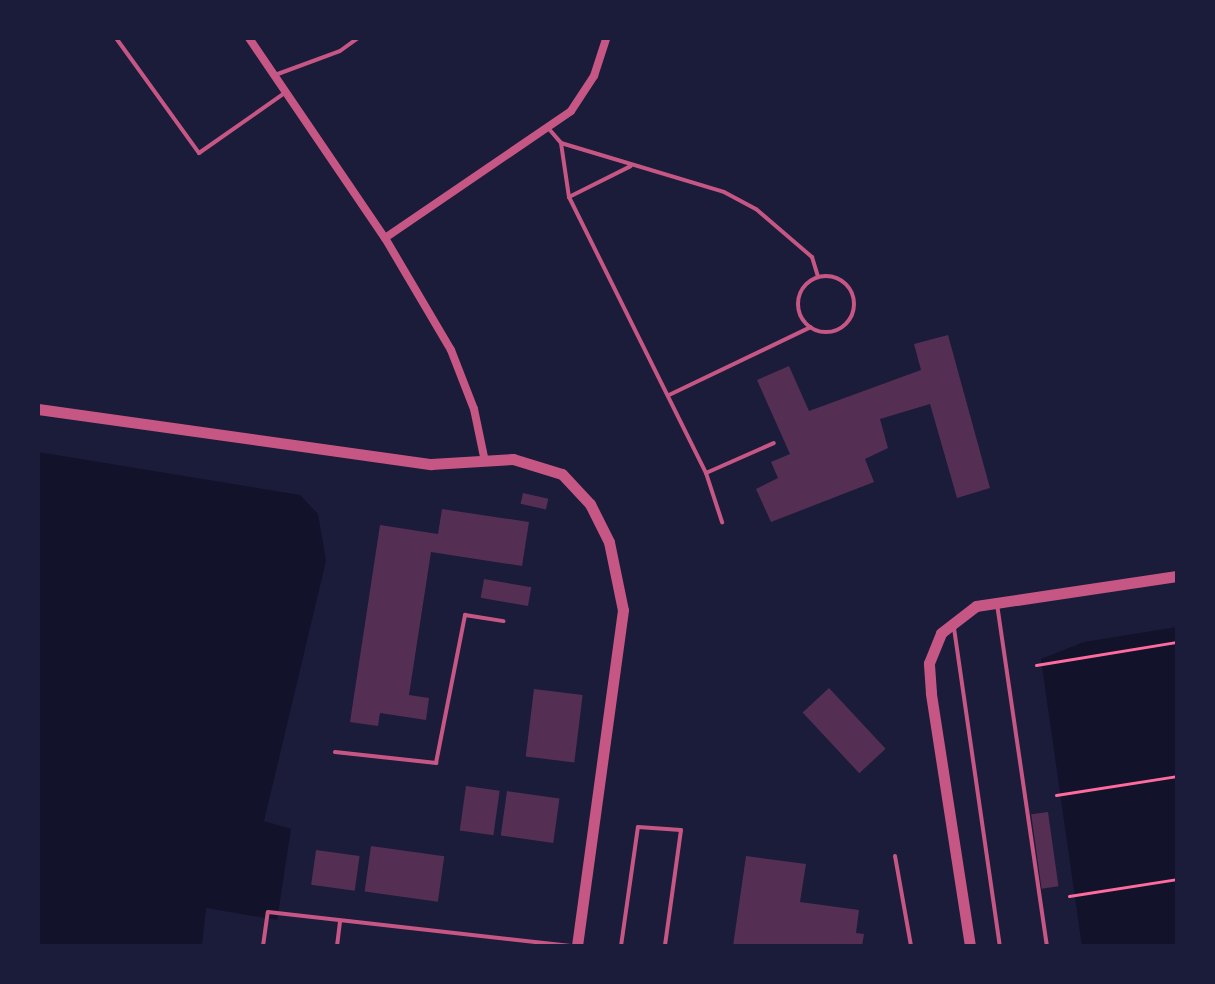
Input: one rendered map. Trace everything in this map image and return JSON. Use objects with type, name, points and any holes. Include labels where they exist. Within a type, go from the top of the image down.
[{"type":"street","points":[[249,38],[385,238],[451,350],[474,409],[484,457]]},
{"type":"street","points":[[385,238],[549,129],[571,111],[594,76],[606,38]]},
{"type":"street","points":[[38,409],[431,464],[484,457],[539,463],[562,474],[590,504],[609,542],[619,577],[623,610],[577,946]]},
{"type":"street","points":[[970,946],[929,663],[953,620],[976,606],[1177,576]]},
{"type":"lane","points":[[116,38],[199,153],[286,92]]},
{"type":"lane","points":[[275,75],[340,51],[358,38]]},
{"type":"lane","points":[[549,129],[561,143],[569,197],[706,473],[722,522]]},
{"type":"lane","points":[[561,143],[724,192],[756,209],[812,257],[818,277]]},
{"type":"lane","points":[[569,197],[633,165]]},
{"type":"lane","points":[[669,395],[811,327],[835,330],[852,312],[853,296],[844,283],[818,277],[806,284],[799,299],[800,315],[811,327]]},
{"type":"lane","points":[[706,473],[774,443]]},
{"type":"lane","points":[[996,603],[1047,946]]},
{"type":"lane","points":[[335,752],[436,763],[465,615],[504,621]]},
{"type":"lane","points":[[953,620],[1000,946]]},
{"type":"lane","points":[[621,946],[638,827],[681,830],[665,946]]},
{"type":"lane","points":[[895,856],[911,946]]},
{"type":"lane","points":[[263,946],[268,912],[577,946]]},
{"type":"lane","points":[[337,946],[340,920]]},
{"type":"path","points":[[1036,665],[1177,642]]},
{"type":"path","points":[[1056,795],[1177,776]]},
{"type":"path","points":[[1069,896],[1177,879]]},
{"type":"shaded area","points":[[38,452],[300,495],[318,514],[326,561],[264,821],[291,829],[277,920],[206,908],[202,946],[38,946]]},
{"type":"shaded area","points":[[1177,627],[1177,946],[1082,946],[1041,659],[1084,642]]},
{"type":"building","points":[[948,335],[990,488],[957,498],[930,404],[880,419],[888,448],[865,459],[874,482],[771,522],[756,489],[778,478],[771,462],[790,454],[757,380],[789,366],[809,411],[921,370],[914,344]]},
{"type":"building","points":[[523,493],[548,499],[546,510],[521,504]]},
{"type":"building","points":[[442,509],[529,522],[522,566],[431,552],[409,695],[429,698],[426,720],[380,713],[378,726],[350,722],[380,525],[438,534]]},
{"type":"building","points":[[484,579],[531,587],[528,606],[481,598]]},
{"type":"building","points":[[829,688],[886,749],[859,773],[803,713]]},
{"type":"building","points":[[534,689],[583,695],[574,762],[526,756]]},
{"type":"building","points":[[466,786],[500,791],[493,835],[460,831]]},
{"type":"building","points":[[507,791],[559,798],[553,843],[501,836]]},
{"type":"building","points":[[1048,812],[1058,886],[1042,889],[1031,814]]},
{"type":"building","points":[[371,846],[444,856],[438,902],[365,892]]},
{"type":"building","points":[[316,850],[360,856],[355,891],[311,885]]},
{"type":"building","points":[[746,856],[806,864],[800,902],[859,910],[856,933],[864,934],[862,946],[733,946]]}]
